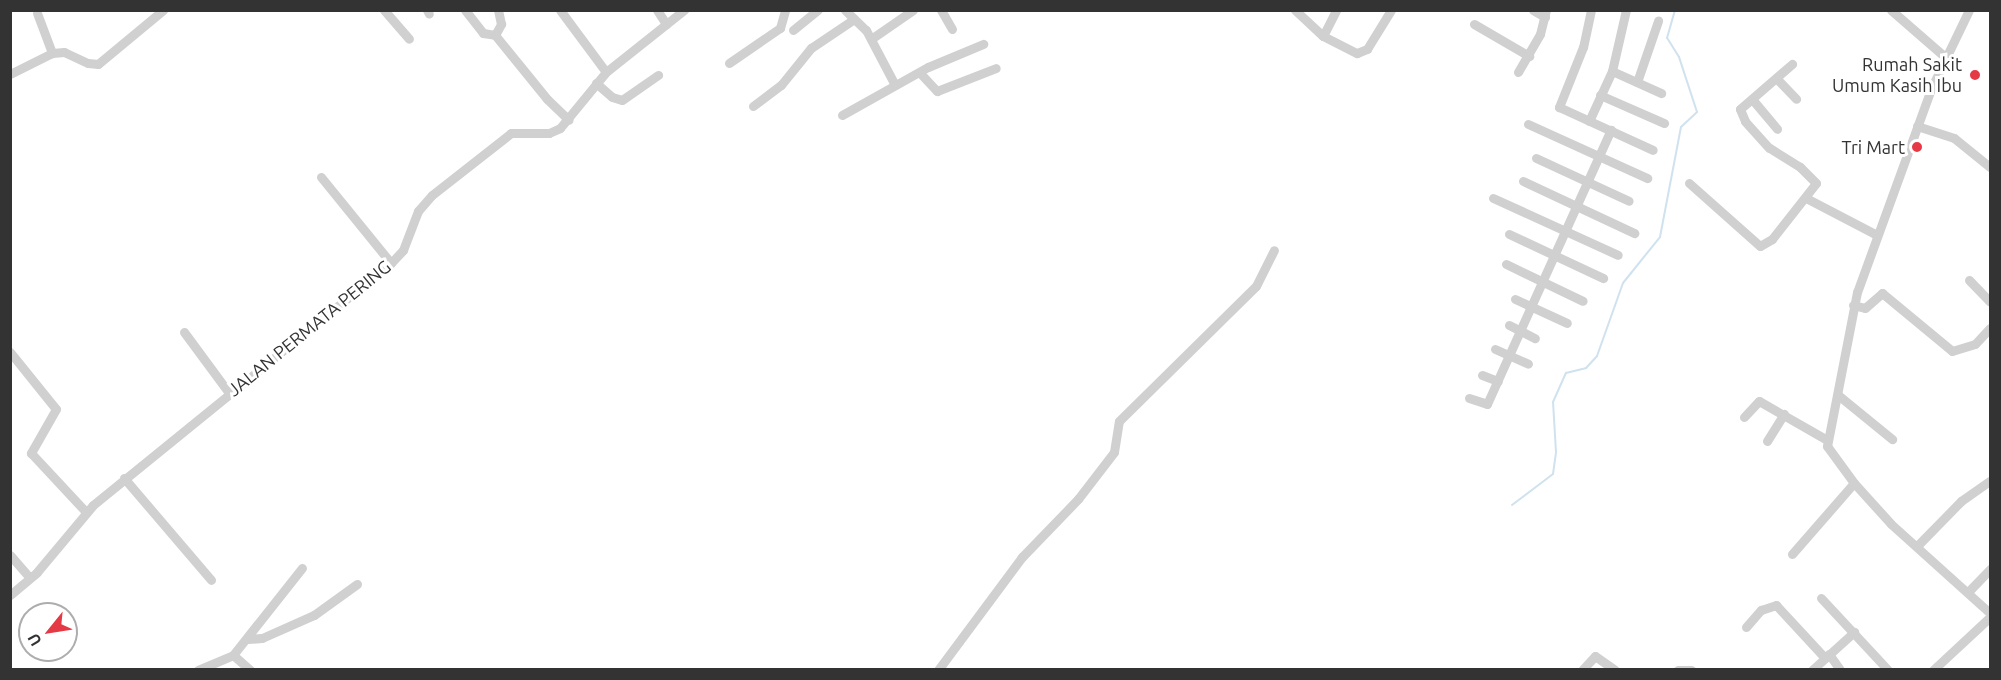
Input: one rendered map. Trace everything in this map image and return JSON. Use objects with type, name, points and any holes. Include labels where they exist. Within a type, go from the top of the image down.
[{"type":"street","points":[[10,74],[52,53],[64,52],[88,63],[98,64],[163,10]]},
{"type":"street","points":[[384,10],[409,39]]},
{"type":"street","points":[[465,10],[483,33],[495,35],[546,99],[569,120]]},
{"type":"street","points":[[495,35],[501,24],[498,10]]},
{"type":"street","points":[[560,10],[606,72]]},
{"type":"street","points":[[657,10],[666,24]]},
{"type":"street","name":"JALAN PERMATA PERING","points":[[10,595],[30,578],[86,512],[124,478],[391,263],[403,249],[418,211],[432,195],[511,133],[549,133],[569,120],[606,72],[684,10]]},
{"type":"street","points":[[729,63],[780,28],[785,10]]},
{"type":"street","points":[[793,30],[818,10]]},
{"type":"street","points":[[845,10],[871,39],[895,85]]},
{"type":"street","points":[[871,39],[914,10]]},
{"type":"street","points":[[941,10],[952,29]]},
{"type":"street","points":[[1295,10],[1323,36],[1360,53],[1367,49],[1390,10]]},
{"type":"street","points":[[1323,36],[1336,10]]},
{"type":"street","points":[[1518,72],[1529,56],[1546,14],[1533,10]]},
{"type":"street","points":[[1591,10],[1583,47],[1559,107],[1653,150]]},
{"type":"street","points":[[1589,121],[1612,71],[1626,10]]},
{"type":"street","points":[[1891,10],[1945,57]]},
{"type":"street","points":[[1933,669],[1990,615],[1854,483],[1832,457],[1827,440],[1840,397],[1853,306],[1917,126],[1945,57],[1969,10]]},
{"type":"street","points":[[37,13],[52,53]]},
{"type":"street","points":[[753,106],[781,85],[811,48],[854,19]]},
{"type":"street","points":[[1637,82],[1658,21]]},
{"type":"street","points":[[1474,24],[1529,56]]},
{"type":"street","points":[[842,116],[895,85],[983,44]]},
{"type":"street","points":[[1689,183],[1760,246],[1767,244],[1806,198],[1816,182],[1769,148],[1742,116],[1740,109],[1792,64]]},
{"type":"street","points":[[920,73],[937,91],[996,68]]},
{"type":"street","points":[[1612,71],[1660,93]]},
{"type":"street","points":[[596,83],[612,97],[622,100],[658,75]]},
{"type":"street","points":[[1776,78],[1796,99]]},
{"type":"street","points":[[1600,95],[1664,123]]},
{"type":"street","points":[[1752,99],[1778,129]]},
{"type":"street","points":[[1528,124],[1647,178]]},
{"type":"street","points":[[1917,126],[1954,138],[1990,167]]},
{"type":"street","points":[[1469,398],[1486,405],[1611,130]]},
{"type":"street","points":[[1536,158],[1629,201]]},
{"type":"street","points":[[321,177],[391,263]]},
{"type":"street","points":[[1523,181],[1634,233]]},
{"type":"street","points":[[1493,198],[1618,255]]},
{"type":"street","points":[[1806,198],[1877,236]]},
{"type":"street","points":[[1509,234],[1603,278]]},
{"type":"street","points":[[938,669],[1022,557],[1078,500],[1112,456],[1117,444],[1119,421],[1256,286],[1274,250]]},
{"type":"street","points":[[1506,264],[1583,301]]},
{"type":"street","points":[[1969,280],[1990,302]]},
{"type":"street","points":[[1853,306],[1865,308],[1882,293],[1949,350],[1973,345],[1990,328]]},
{"type":"street","points":[[1515,299],[1567,323]]},
{"type":"street","points":[[1509,325],[1535,338]]},
{"type":"street","points":[[184,332],[230,393]]},
{"type":"street","points":[[1495,349],[1528,364]]},
{"type":"street","points":[[10,352],[56,409],[31,453],[86,512]]},
{"type":"street","points":[[1482,375],[1498,381]]},
{"type":"street","points":[[1840,397],[1892,439]]},
{"type":"street","points":[[1744,417],[1758,401],[1827,440]]},
{"type":"street","points":[[1767,441],[1784,414]]},
{"type":"street","points":[[124,478],[211,580]]},
{"type":"street","points":[[1917,546],[1961,501],[1990,481]]},
{"type":"street","points":[[1792,554],[1854,483]]},
{"type":"street","points":[[10,555],[30,578]]},
{"type":"street","points":[[198,669],[233,655],[248,639],[302,568]]},
{"type":"street","points":[[1968,592],[1990,568]]},
{"type":"street","points":[[248,639],[262,638],[314,615],[357,584]]},
{"type":"street","points":[[1821,598],[1888,669]]},
{"type":"street","points":[[1746,627],[1766,607],[1776,605],[1840,669]]},
{"type":"street","points":[[1812,669],[1854,632]]},
{"type":"street","points":[[233,655],[250,669]]},
{"type":"street","points":[[1582,669],[1595,656],[1615,669]]},
{"type":"street","points":[[1678,669],[1691,669]]},
{"type":"waterway","points":[[1512,505],[1553,474],[1556,452],[1553,402],[1566,373],[1586,368],[1597,356],[1623,283],[1660,237],[1681,127],[1697,112],[1679,57],[1667,38],[1675,10]]},
{"type":"place","name":"Rumah Sakit Umum Kasih Ibu","points":[[1975,75]]},
{"type":"place","name":"Tri Mart","points":[[1917,147]]}]
